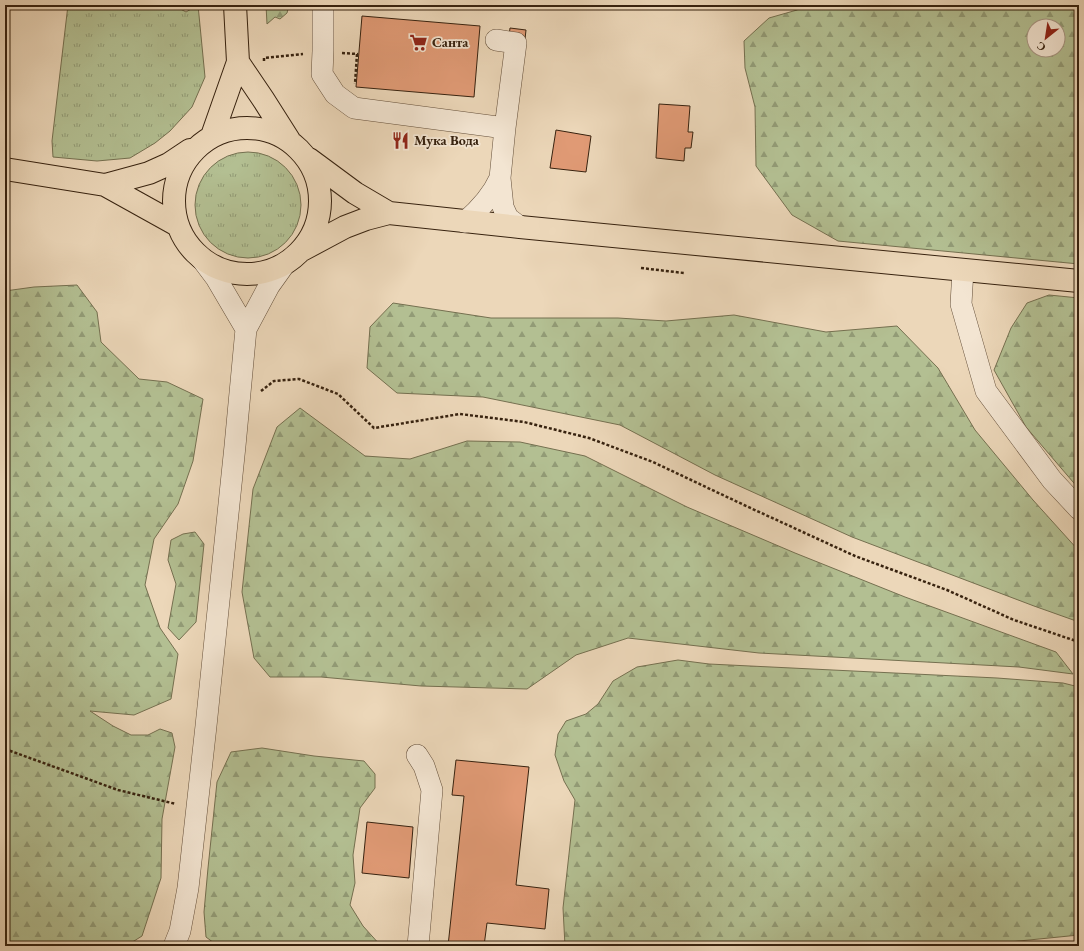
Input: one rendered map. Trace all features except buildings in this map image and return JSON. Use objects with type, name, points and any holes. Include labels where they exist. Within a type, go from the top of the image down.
[{"type":"main road","points":[[235,5],[238,62],[205,141],[184,162],[175,182],[173,204],[177,225],[187,243],[201,258],[220,269],[241,274],[264,273],[284,264],[302,250],[352,224],[366,218],[389,213],[520,228],[1079,281]]},
{"type":"main road","points":[[238,62],[289,140]]},
{"type":"main road","points":[[105,185],[149,173],[169,164],[205,141],[230,129],[251,127],[271,131],[289,140],[307,158],[355,192],[389,213]]},
{"type":"main road","points":[[302,250],[315,229],[321,204],[318,180],[307,158]]},
{"type":"main road","points":[[5,169],[105,185],[177,225]]},
{"type":"street","points":[[323,5],[322,74],[335,94],[354,108],[505,128]]},
{"type":"street","points":[[496,40],[516,43],[500,178],[503,207],[508,218],[520,228]]},
{"type":"street","points":[[465,222],[477,212],[495,190],[500,178]]},
{"type":"street","points":[[201,258],[216,278],[246,329]]},
{"type":"street","points":[[174,946],[180,931],[188,888],[246,329],[269,286],[284,264]]},
{"type":"street","points":[[963,270],[961,304],[986,391],[1052,480],[1079,509]]},
{"type":"street","points":[[417,755],[424,766],[432,790],[418,946]]},
{"type":"path","points":[[264,64],[264,58],[323,52],[357,54],[355,84]]},
{"type":"path","points":[[641,268],[684,273]]},
{"type":"path","points":[[259,392],[274,381],[299,379],[338,394],[374,428],[460,414],[524,422],[589,438],[653,462],[855,556],[947,590],[1014,620],[1079,642]]},
{"type":"path","points":[[5,749],[118,790],[196,809]]},
{"type":"green space","points":[[68,5],[173,5],[186,12],[198,5],[205,77],[192,107],[170,131],[155,143],[130,158],[97,161],[53,157],[52,141]]},
{"type":"green space","points":[[266,5],[289,5],[287,13],[280,19],[275,17],[267,24]]},
{"type":"green space","points":[[805,5],[1079,5],[1079,264],[838,241],[792,215],[756,166],[755,107],[745,68],[744,41],[769,18],[797,10]]},
{"type":"green space","points":[[248,152],[268,156],[286,167],[297,185],[301,205],[297,225],[286,243],[268,254],[248,258],[228,254],[210,243],[199,225],[195,205],[199,185],[210,167],[228,156]]},
{"type":"green space","points":[[77,285],[97,312],[101,342],[139,379],[167,382],[203,399],[193,461],[178,504],[154,539],[145,585],[160,628],[178,654],[171,699],[134,715],[90,711],[113,726],[131,735],[148,735],[160,729],[172,733],[175,747],[162,819],[161,878],[142,936],[126,946],[5,946],[5,291],[34,287]]},
{"type":"green space","points":[[1049,295],[1079,298],[1079,489],[1026,427],[994,370],[1011,328],[1027,303]]},
{"type":"green space","points":[[393,303],[491,318],[618,318],[666,321],[734,315],[826,332],[897,326],[938,368],[975,430],[1033,500],[1079,551],[1079,622],[852,537],[715,475],[620,425],[483,397],[397,393],[367,368],[370,327]]},
{"type":"green space","points":[[300,408],[365,456],[410,459],[467,441],[520,442],[585,456],[687,507],[795,553],[905,597],[1056,652],[1073,674],[1019,667],[759,653],[628,638],[576,655],[527,689],[421,686],[321,677],[270,677],[254,658],[242,592],[253,489],[277,427]]},
{"type":"green space","points":[[195,532],[204,544],[196,622],[179,640],[168,628],[176,584],[168,560],[171,540],[183,534]]},
{"type":"green space","points":[[678,660],[709,664],[997,678],[1063,683],[1079,687],[1079,935],[969,946],[565,946],[563,908],[575,800],[564,781],[555,755],[558,734],[566,721],[586,714],[598,704],[613,681],[637,667]]},
{"type":"green space","points":[[262,748],[314,756],[364,761],[375,774],[375,788],[360,808],[353,855],[355,883],[350,905],[363,926],[381,946],[218,946],[206,937],[204,912],[217,782],[231,752]]},
{"type":"place","name":"Санта","points":[[419,42]]},
{"type":"place","name":"Мука Вода","points":[[401,140]]}]
